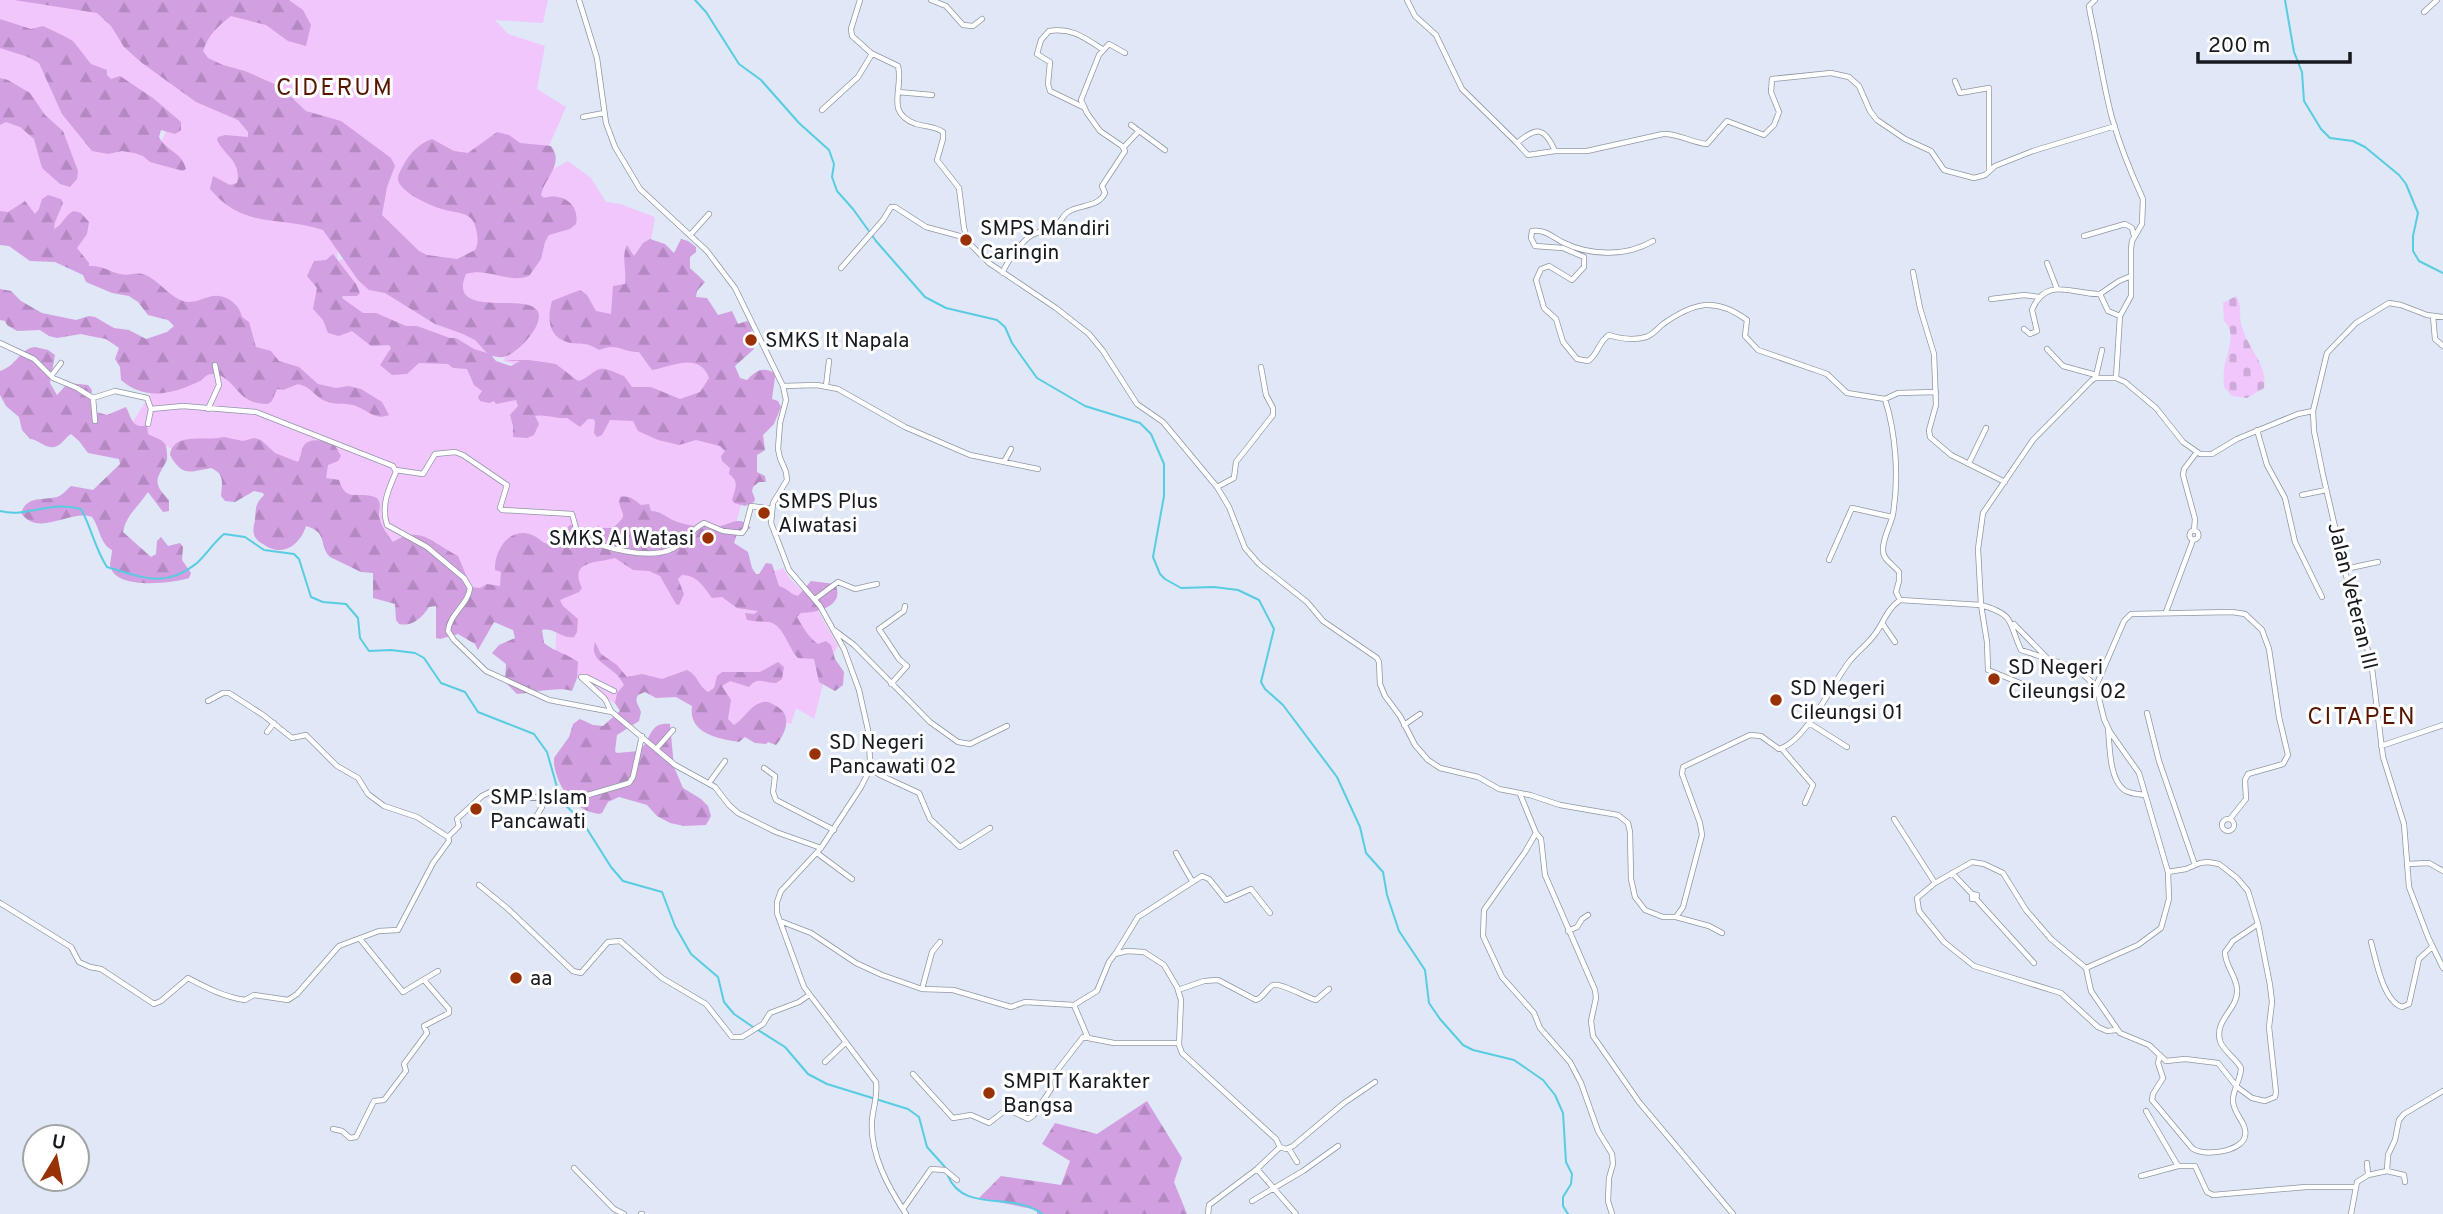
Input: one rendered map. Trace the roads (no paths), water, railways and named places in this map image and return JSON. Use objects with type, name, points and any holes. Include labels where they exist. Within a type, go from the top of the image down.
[{"type":"street","points":[[579,0],[598,63],[604,113],[615,147],[635,183],[707,251],[741,297],[783,386],[786,400],[780,423],[778,449],[787,480],[772,509],[771,523],[789,570],[815,599],[845,649],[859,690],[868,730],[869,766],[861,787],[834,830],[781,891],[776,908],[804,987],[876,1082],[872,1133],[875,1151],[904,1211]]},
{"type":"street","points":[[860,0],[851,29],[852,36],[873,54],[898,66],[900,81],[897,107],[901,115],[916,124],[937,128],[943,132],[937,160],[959,188],[967,238],[981,255],[1003,273],[1048,302],[1089,334],[1137,404],[1163,422],[1217,487],[1228,507],[1241,543],[1251,555],[1307,602],[1323,621],[1377,658],[1382,689],[1418,750],[1440,768],[1478,778],[1499,789],[1560,805],[1613,813],[1623,818],[1628,823],[1630,832],[1631,880],[1635,897],[1645,910],[1663,917],[1676,917],[1709,926],[1722,933]]},
{"type":"street","points":[[931,0],[946,6],[962,25],[972,26],[982,19]]},
{"type":"street","points":[[1407,0],[1415,16],[1436,35],[1462,89],[1527,155],[1555,151],[1587,151],[1663,134],[1675,134],[1682,139],[1707,144],[1727,121],[1764,135],[1774,125],[1779,112],[1771,92],[1772,79],[1831,73],[1849,77],[1856,82],[1873,116],[1905,139],[1931,151],[1944,170],[1974,178],[2034,150],[2115,125]]},
{"type":"street","points":[[2095,0],[2089,6],[2090,13],[2115,125],[2143,199],[2143,224],[2131,248],[2130,300],[2120,316],[2116,378]]},
{"type":"street","points":[[2424,12],[2437,0]]},
{"type":"street","points":[[1102,49],[1080,35],[1068,31],[1049,31],[1041,40],[1037,54],[1050,62],[1050,91],[1083,107],[1100,131],[1124,148]]},
{"type":"street","points":[[1083,107],[1082,96],[1102,49],[1110,44],[1125,53]]},
{"type":"street","points":[[822,110],[858,78],[873,54]]},
{"type":"street","points":[[1955,81],[1960,93],[1989,88],[1989,172]]},
{"type":"street","points":[[898,92],[932,95]]},
{"type":"street","points":[[583,117],[604,113]]},
{"type":"street","points":[[1131,125],[1165,150]]},
{"type":"street","points":[[1003,273],[1007,261],[1030,236],[1058,224],[1069,211],[1088,206],[1102,198],[1105,192],[1102,186],[1124,155],[1124,148],[1139,131]]},
{"type":"street","points":[[1517,143],[1529,132],[1538,131],[1547,136],[1555,151]]},
{"type":"street","points":[[841,268],[891,207],[926,227],[967,238]]},
{"type":"street","points":[[690,234],[709,214]]},
{"type":"street","points":[[2084,236],[2125,224],[2132,228],[2135,237]]},
{"type":"street","points":[[1653,242],[1625,253],[1607,253],[1563,242],[1545,231],[1532,231],[1531,238],[1535,246],[1563,248],[1584,257],[1584,267],[1575,279],[1568,279],[1549,266],[1541,269],[1536,280],[1544,308],[1556,319],[1563,342],[1577,359],[1584,361],[1592,358],[1609,335],[1621,340],[1645,338],[1679,314],[1710,304],[1734,312],[1747,320],[1745,336],[1758,350],[1822,372],[1847,393],[1885,399],[1898,393],[1936,391]]},
{"type":"street","points":[[2047,263],[2057,289]]},
{"type":"street","points":[[1913,272],[1920,308],[1934,349],[1936,411],[1929,430],[1930,437],[1951,455],[2005,482]]},
{"type":"street","points":[[1991,299],[2024,295],[2040,297],[2057,289],[2100,294],[2131,276]]},
{"type":"street","points":[[2100,294],[2108,312],[2120,316]]},
{"type":"street","points":[[2024,329],[2030,334],[2036,331],[2032,310],[2040,297]]},
{"type":"street","name":"Jalan Veteran III","points":[[2443,317],[2389,303],[2356,323],[2327,353],[2313,411],[2314,431],[2326,491],[2356,614],[2371,660],[2381,746],[2389,783],[2404,824],[2411,894],[2443,968]]},
{"type":"street","points":[[2433,316],[2435,339],[2443,346]]},
{"type":"street","points":[[0,343],[34,359],[51,376],[93,398],[115,391],[148,398],[151,409],[148,424]]},
{"type":"street","points":[[2047,349],[2063,366],[2096,376],[2116,378],[2149,401],[2183,442],[2197,452],[2212,454],[2257,430],[2313,411]]},
{"type":"street","points":[[2020,683],[1988,670],[1978,559],[1980,522],[1983,513],[2033,440],[2096,376],[2102,350]]},
{"type":"street","points":[[826,386],[829,361]]},
{"type":"street","points":[[51,376],[61,363]]},
{"type":"street","points":[[208,409],[219,385],[215,365]]},
{"type":"street","points":[[1217,487],[1233,480],[1236,461],[1273,415],[1261,367]]},
{"type":"street","points":[[783,386],[826,386],[846,393],[922,434],[970,455],[1038,469]]},
{"type":"street","points":[[93,398],[95,421]]},
{"type":"street","points":[[1885,399],[1891,417],[1894,445],[1892,517],[1882,552],[1899,572],[1896,592],[1900,600]]},
{"type":"street","points":[[151,409],[183,406],[256,412],[393,466],[396,470],[424,474],[435,454],[459,453],[507,485],[500,508],[502,510],[572,514],[578,535],[611,548],[669,551],[704,523],[723,531],[742,533],[751,506],[772,509]]},
{"type":"street","points":[[1969,463],[1986,428]]},
{"type":"street","points":[[2257,430],[2267,465],[2286,498],[2295,542],[2322,597]]},
{"type":"street","points":[[1004,462],[1011,449]]},
{"type":"street","points":[[2166,612],[2193,540],[2198,535],[2194,531],[2195,519],[2183,475],[2184,469],[2197,452]]},
{"type":"street","points":[[396,470],[386,500],[384,514],[387,525],[428,547],[464,578],[470,588],[469,595],[450,619],[448,631],[479,666],[549,700],[611,712],[675,765],[719,790],[738,813],[819,850],[852,879]]},
{"type":"street","points":[[2302,495],[2326,491]]},
{"type":"street","points":[[1829,560],[1852,508],[1892,517]]},
{"type":"street","points":[[2345,569],[2378,562]]},
{"type":"street","points":[[815,599],[836,583],[855,589],[877,584]]},
{"type":"street","points":[[1782,749],[1809,723],[1858,650],[1874,636],[1893,605],[1900,600],[1981,605],[2002,613],[2048,658]]},
{"type":"street","points":[[891,684],[907,666],[899,659],[879,629],[904,611],[905,606]]},
{"type":"street","points":[[2096,686],[2127,618],[2135,612],[2245,614],[2262,630],[2269,649],[2279,717],[2288,755],[2283,764],[2248,774],[2245,780],[2246,799],[2230,819]]},
{"type":"street","points":[[1882,622],[1895,642]]},
{"type":"street","points":[[2012,622],[2021,650],[2076,668],[2096,686],[2107,725],[2114,770],[2120,786],[2126,791],[2145,795]]},
{"type":"street","points":[[834,630],[854,645],[930,722],[961,744],[975,742],[1007,726]]},
{"type":"street","points":[[611,712],[606,699],[581,677],[614,691]]},
{"type":"street","points":[[208,701],[223,693],[229,693],[292,738],[306,735],[337,766],[358,778],[368,794],[384,806],[417,817],[448,837]]},
{"type":"street","points":[[2147,713],[2159,761],[2194,866]]},
{"type":"street","points":[[1404,725],[1420,714]]},
{"type":"street","points":[[267,732],[274,723]]},
{"type":"street","points":[[1809,723],[1847,747]]},
{"type":"street","points":[[2381,746],[2443,724]]},
{"type":"street","points":[[2086,968],[2138,945],[2161,928],[2169,899],[2168,872],[2139,773],[2107,725]]},
{"type":"street","points":[[657,748],[673,730]]},
{"type":"street","points":[[1676,917],[1683,907],[1702,835],[1682,774],[1683,767],[1739,739],[1753,734],[1761,736],[1776,748],[1782,749],[1813,785],[1805,803]]},
{"type":"street","points":[[0,903],[71,947],[79,962],[101,969],[153,1004],[161,1001],[188,978],[205,988],[235,999],[245,1000],[254,995],[288,1000],[297,994],[336,948],[379,931],[398,930],[433,863],[449,841],[448,837],[459,826],[457,819],[486,794],[495,792],[543,799],[563,796],[571,800],[629,783],[633,777],[642,736]]},
{"type":"street","points":[[709,783],[725,761]]},
{"type":"street","points":[[869,766],[880,775],[919,793],[930,819],[960,846],[990,828]]},
{"type":"street","points":[[764,768],[775,776],[773,792],[776,800],[834,830]]},
{"type":"street","points":[[1520,794],[1541,839],[1545,875],[1596,994],[1591,1021],[1593,1036],[1639,1102],[1733,1214]]},
{"type":"street","points":[[536,817],[543,799]]},
{"type":"street","points":[[1894,819],[1935,883]]},
{"type":"street","points":[[1536,833],[1484,910],[1483,936],[1502,977],[1532,1009],[1540,1028],[1570,1062],[1581,1083],[1598,1131],[1612,1154],[1614,1164],[1609,1178],[1608,1201],[1612,1214]]},
{"type":"street","points":[[1176,853],[1192,881]]},
{"type":"street","points":[[2117,1030],[2091,992],[2086,968],[2042,929],[2026,910],[2003,873],[1984,863],[1972,862],[1935,883],[1917,898],[1917,906],[1944,942],[1974,966],[2061,993],[2098,1027],[2107,1031],[2117,1030],[2150,1045],[2166,1061],[2185,1059],[2218,1063],[2237,1087],[2258,1100],[2270,1100],[2276,1092],[2269,1027],[2272,1002],[2258,924],[2248,891],[2219,864],[2208,862],[2168,872]]},
{"type":"street","points":[[2407,864],[2429,863],[2443,871]]},
{"type":"street","points":[[1952,873],[2034,963]]},
{"type":"street","points":[[779,920],[826,941],[856,963],[922,989],[953,990],[1011,1007],[1025,1002],[1074,1005],[1097,991],[1109,961],[1135,920],[1192,881],[1206,877],[1226,900],[1251,889],[1270,913]]},
{"type":"street","points":[[479,885],[508,908],[576,972],[583,971],[608,942],[620,941],[662,978],[706,1004],[732,1037],[742,1037],[763,1024],[770,1013],[799,1002],[809,995]]},
{"type":"street","points":[[1568,930],[1577,927],[1581,919],[1588,915]]},
{"type":"street","points":[[2160,1055],[2158,1063],[2163,1078],[2152,1100],[2197,1152],[2210,1154],[2237,1147],[2244,1141],[2245,1130],[2233,1100],[2241,1068],[2222,1046],[2219,1036],[2223,1018],[2236,1000],[2238,992],[2225,962],[2225,952],[2233,941],[2258,924]]},
{"type":"street","points":[[360,939],[401,992],[438,971]]},
{"type":"street","points":[[922,989],[932,952],[940,942]]},
{"type":"street","points":[[2371,942],[2382,981],[2391,1000],[2402,1007],[2409,1004],[2419,959],[2432,947]]},
{"type":"street","points":[[1115,954],[1127,951],[1149,954],[1164,965],[1181,1000],[1180,1050],[1276,1139],[1280,1147]]},
{"type":"street","points":[[333,1129],[342,1130],[350,1138],[356,1136],[374,1101],[383,1101],[407,1071],[404,1064],[427,1033],[424,1026],[449,1013],[449,1009],[424,980]]},
{"type":"street","points":[[1178,990],[1204,981],[1218,980],[1256,1000],[1272,986],[1280,984],[1316,1000],[1329,989]]},
{"type":"street","points":[[1074,1005],[1088,1038]]},
{"type":"street","points":[[913,1074],[953,1118],[971,1115],[989,1123],[1007,1110],[1028,1119],[1033,1116],[1051,1089],[1049,1081],[1080,1039],[1114,1043],[1179,1042]]},
{"type":"street","points":[[825,1062],[845,1043]]},
{"type":"street","points":[[1289,1149],[1344,1103],[1375,1082]]},
{"type":"street","points":[[2387,1171],[2388,1155],[2395,1140],[2399,1120],[2404,1114],[2443,1091]]},
{"type":"street","points":[[2146,1111],[2178,1166]]},
{"type":"street","points":[[1252,1201],[1303,1171],[1338,1146]]},
{"type":"street","points":[[1280,1147],[1289,1149],[1297,1162]]},
{"type":"street","points":[[1208,1214],[1209,1205],[1257,1169],[1280,1147]]},
{"type":"street","points":[[2367,1163],[2368,1175]]},
{"type":"street","points":[[2141,1176],[2178,1166],[2195,1166],[2207,1192],[2213,1195],[2306,1187],[2355,1187]]},
{"type":"street","points":[[574,1168],[614,1209],[624,1214]]},
{"type":"street","points":[[904,1211],[932,1169],[944,1170],[957,1180]]},
{"type":"street","points":[[1257,1169],[1296,1214]]},
{"type":"street","points":[[2351,1214],[2357,1182],[2368,1175],[2387,1171],[2404,1175],[2405,1182]]},
{"type":"waterway","points":[[695,0],[706,12],[739,64],[761,80],[799,123],[829,150],[834,164],[832,177],[837,191],[925,297],[946,308],[997,320],[1005,327],[1012,343],[1037,378],[1085,406],[1140,423],[1151,434],[1164,464],[1164,496],[1153,557],[1160,574],[1181,588],[1214,587],[1238,590],[1259,600],[1274,629],[1261,682],[1283,705],[1337,777],[1360,827],[1366,853],[1383,872],[1387,895],[1399,931],[1425,970],[1429,1003],[1463,1045],[1514,1060],[1543,1080],[1555,1095],[1563,1113],[1566,1162],[1572,1174],[1571,1184],[1563,1197],[1563,1206],[1568,1214]]},
{"type":"waterway","points":[[2285,0],[2294,52],[2302,72],[2304,101],[2321,129],[2330,138],[2353,141],[2365,147],[2399,175],[2406,184],[2418,213],[2413,251],[2419,261],[2443,273]]},
{"type":"waterway","points":[[0,511],[10,513],[60,506],[81,509],[107,567],[142,577],[164,578],[185,571],[197,563],[224,534],[245,537],[264,550],[294,554],[299,559],[311,597],[323,602],[346,604],[358,618],[360,638],[369,651],[415,653],[424,658],[441,683],[465,692],[478,712],[534,734],[547,752],[561,801],[582,821],[623,881],[662,892],[675,926],[691,954],[718,977],[724,1002],[734,1014],[753,1027]]},
{"type":"waterway","points":[[758,1030],[785,1047],[808,1074],[827,1084],[908,1109],[919,1117],[927,1147],[945,1167]]},
{"type":"waterway","points":[[948,1176],[955,1188],[966,1195],[1031,1207],[1042,1214]]},
{"type":"place","name":"SMPS Mandiri Caringin","points":[[966,240]]},
{"type":"place","name":"SMKS It Napala","points":[[751,340]]},
{"type":"place","name":"SMPS Plus Alwatasi","points":[[764,513]]},
{"type":"place","name":"SMKS Al Watasi","points":[[708,538]]},
{"type":"place","name":"SD Negeri Cileungsi 02","points":[[1994,679]]},
{"type":"place","name":"SD Negeri Cileungsi 01","points":[[1776,700]]},
{"type":"place","name":"SD Negeri Pancawati 02","points":[[815,754]]},
{"type":"place","name":"SMP Islam Pancawati","points":[[476,809]]},
{"type":"place","name":"aa","points":[[516,978]]},
{"type":"place","name":"SMPIT Karakter Bangsa","points":[[989,1093]]},
{"type":"district","name":"CIDERUM","points":[[335,87]]},
{"type":"district","name":"CITAPEN","points":[[2362,716]]}]
